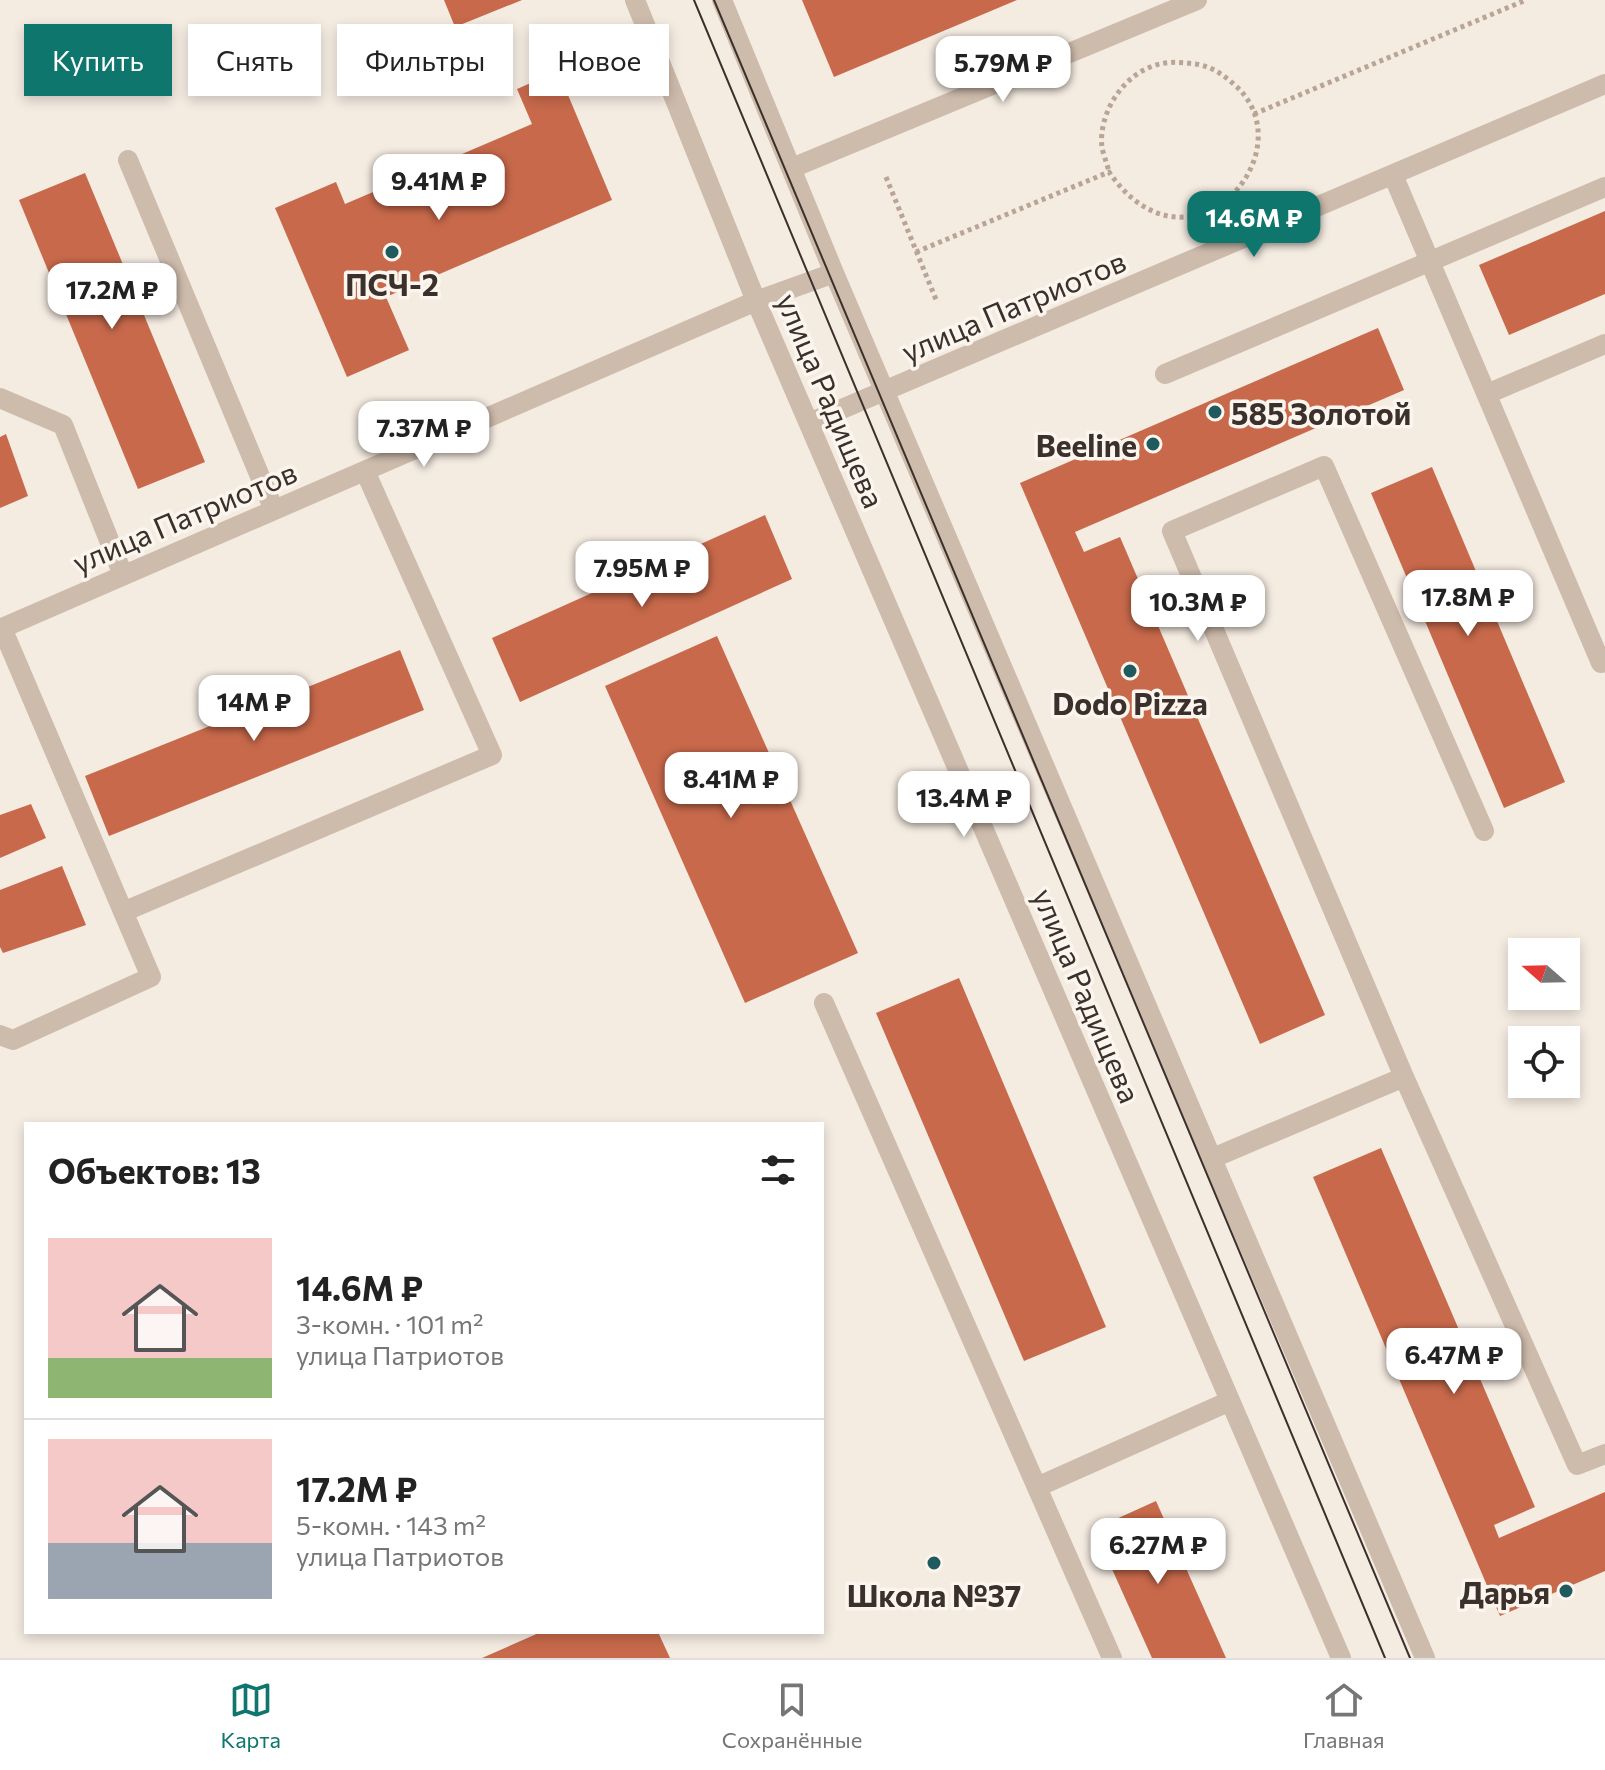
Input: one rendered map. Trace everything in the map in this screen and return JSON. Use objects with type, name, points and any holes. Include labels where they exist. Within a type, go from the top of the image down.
[{"type":"street","name":"улица Радищева","points":[[635,0],[756,301],[1341,1658]]},
{"type":"street","name":"улица Радищева","points":[[722,0],[834,273],[1425,1658]]},
{"type":"street","points":[[792,168],[1197,0]]},
{"type":"street","name":"улица Патриотов","points":[[809,423],[1605,84]]},
{"type":"street","points":[[128,160],[274,510]]},
{"type":"street","points":[[1393,175],[1601,663],[1605,662]]},
{"type":"street","points":[[1165,374],[1605,187]]},
{"type":"street","name":"улица Патриотов","points":[[1,628],[756,301],[834,273]]},
{"type":"street","points":[[1487,394],[1605,344]]},
{"type":"street","points":[[0,398],[63,425],[123,575]]},
{"type":"street","points":[[1484,831],[1324,466],[1172,531],[1404,1077],[1577,1465],[1605,1454]]},
{"type":"street","points":[[123,912],[492,755],[365,471]]},
{"type":"street","points":[[0,1035],[13,1040],[151,977],[1,628]]},
{"type":"street","points":[[824,1003],[1112,1658]]},
{"type":"street","points":[[1213,1158],[1404,1077]]},
{"type":"street","points":[[1037,1487],[1230,1401]]},
{"type":"path","points":[[1254,114],[1526,0]]},
{"type":"path","points":[[1176,61],[1201,64],[1224,75],[1242,92],[1254,114],[1258,139],[1253,165],[1247,177],[1221,206],[1197,216],[1170,217],[1145,210],[1124,194],[1109,172],[1102,147],[1104,122],[1114,98],[1130,80],[1152,67],[1176,61]]},
{"type":"path","points":[[916,252],[1109,172]]},
{"type":"path","points":[[886,177],[937,302]]},
{"type":"building","points":[[444,0],[522,0],[462,24],[454,24]]},
{"type":"building","points":[[802,0],[1017,0],[834,77]]},
{"type":"building","name":"ПСЧ-2","points":[[529,84],[529,96],[568,96],[612,200],[386,297],[409,350],[347,377],[275,208],[336,182],[345,204],[532,124],[517,89]]},
{"type":"building","points":[[85,173],[205,462],[138,489],[19,200]]},
{"type":"building","points":[[1605,211],[1605,294],[1509,335],[1479,265]]},
{"type":"building","points":[[1378,328],[1404,390],[1075,532],[1084,552],[1120,537],[1325,1015],[1260,1044],[1020,483]]},
{"type":"building","points":[[6,434],[28,496],[0,508],[0,437]]},
{"type":"building","points":[[1432,467],[1565,782],[1504,808],[1371,493]]},
{"type":"building","points":[[765,515],[792,579],[520,702],[492,638]]},
{"type":"building","points":[[717,636],[858,953],[745,1003],[605,686]]},
{"type":"building","points":[[400,650],[424,710],[109,836],[85,776]]},
{"type":"building","points":[[31,804],[46,838],[0,858],[0,815]]},
{"type":"building","points":[[62,866],[86,925],[3,953],[0,947],[0,890]]},
{"type":"building","points":[[959,978],[1106,1327],[1024,1361],[876,1013]]},
{"type":"building","points":[[1381,1148],[1535,1507],[1494,1525],[1499,1538],[1605,1492],[1605,1571],[1500,1616],[1313,1177]]},
{"type":"building","points":[[1156,1501],[1226,1658],[1152,1658],[1094,1529]]},
{"type":"building","points":[[536,1634],[659,1634],[670,1658],[482,1658]]},
{"type":"tram line","points":[[694,0],[1385,1658]]},
{"type":"tram line","points":[[714,0],[1410,1658]]},
{"type":"place","name":"ПСЧ-2","points":[[392,252]]},
{"type":"place","name":"585 Золотой","points":[[1215,412]]},
{"type":"place","name":"Beeline","points":[[1153,444]]},
{"type":"place","name":"Dodo Pizza","points":[[1130,671]]},
{"type":"place","name":"Школа №37","points":[[934,1563]]},
{"type":"place","name":"Дарья","points":[[1566,1591]]}]
